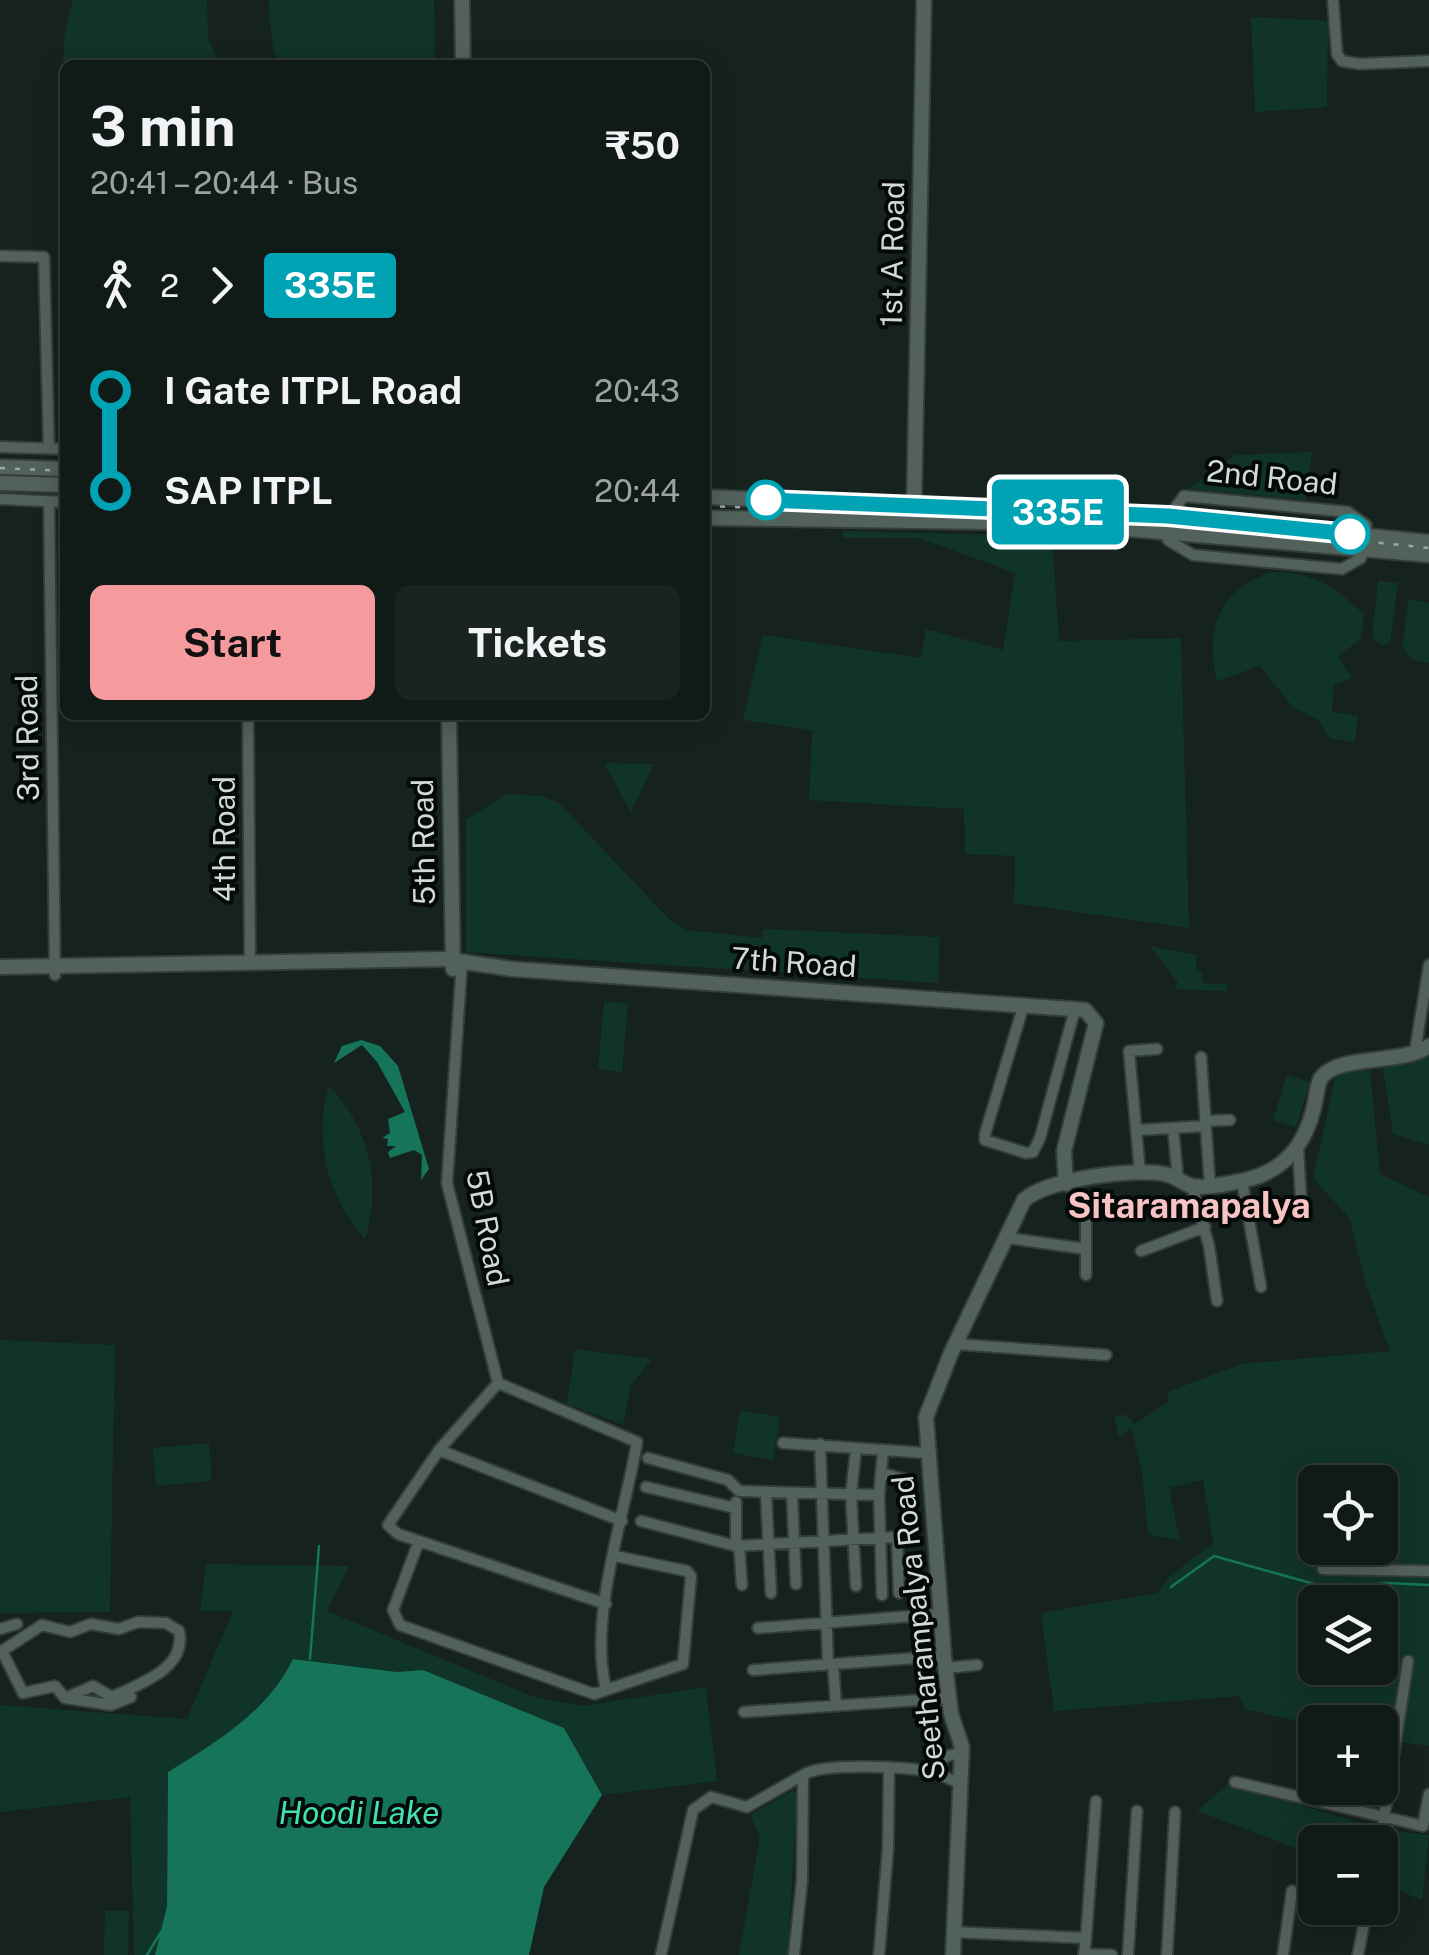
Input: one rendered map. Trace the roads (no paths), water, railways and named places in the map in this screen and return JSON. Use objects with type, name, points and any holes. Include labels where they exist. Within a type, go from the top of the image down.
[{"type":"street","points":[[462,0],[463,60]]},
{"type":"street","name":"1st A Road","points":[[914,508],[924,0]]},
{"type":"street","points":[[1333,0],[1337,54],[1342,60],[1360,64],[1429,62]]},
{"type":"street","points":[[0,256],[44,258],[50,448]]},
{"type":"street","points":[[0,447],[60,448]]},
{"type":"street","points":[[0,467],[60,469]]},
{"type":"street","points":[[0,483],[60,485]]},
{"type":"street","name":"2nd Road","points":[[1168,523],[1184,496],[1348,512],[1366,525],[1364,542]]},
{"type":"street","name":"2nd Road","points":[[710,498],[1168,523],[1364,542],[1429,542]]},
{"type":"street","points":[[0,499],[60,502]]},
{"type":"street","name":"3rd Road","points":[[49,502],[55,970]]},
{"type":"street","points":[[800,503],[810,520]]},
{"type":"street","points":[[790,522],[800,503]]},
{"type":"street","name":"2nd Road","points":[[710,518],[1168,523]]},
{"type":"street","points":[[1168,523],[1168,540],[1194,556],[1342,569],[1361,558],[1364,542]]},
{"type":"street","name":"2nd Road","points":[[1364,542],[1429,556]]},
{"type":"street","name":"4th Road","points":[[248,720],[250,967]]},
{"type":"street","name":"5th Road","points":[[441,720],[453,964]]},
{"type":"street","name":"5th Road","points":[[445,754],[448,720]]},
{"type":"street","name":"7th Road","points":[[0,966],[55,970],[453,964],[1075,1008]]},
{"type":"street","name":"5B Road","points":[[453,964],[447,1183],[498,1383]]},
{"type":"street","points":[[1424,1049],[1416,1045],[1429,965]]},
{"type":"street","name":"7th Road","points":[[0,976],[55,970]]},
{"type":"street","points":[[1024,1004],[985,1140],[1033,1152],[1075,1008],[1085,1010],[1096,1024],[1064,1151],[1066,1184]]},
{"type":"street","points":[[1140,1172],[1129,1051],[1157,1049]]},
{"type":"street","points":[[1301,1198],[1298,1149],[1306,1138],[1321,1078],[1330,1070],[1424,1049]]},
{"type":"street","points":[[1201,1057],[1210,1186]]},
{"type":"street","points":[[1138,1130],[1230,1120]]},
{"type":"street","points":[[1173,1128],[1185,1182],[1205,1227],[1217,1301]]},
{"type":"street","name":"Seetharampalya Road","points":[[953,1955],[962,1752],[944,1662],[927,1453],[928,1408],[955,1344],[1028,1195],[1066,1184],[1140,1172],[1210,1186],[1242,1181],[1264,1174],[1298,1149]]},
{"type":"street","points":[[1242,1181],[1262,1286]]},
{"type":"street","points":[[1086,1200],[1086,1274]]},
{"type":"street","points":[[1141,1250],[1205,1227]]},
{"type":"street","points":[[1008,1238],[1086,1249]]},
{"type":"street","points":[[955,1344],[1106,1355]]},
{"type":"street","points":[[606,1604],[419,1541],[388,1526],[440,1450],[498,1383],[636,1442],[606,1604],[601,1668],[606,1689]]},
{"type":"street","points":[[783,1443],[927,1453]]},
{"type":"street","points":[[820,1444],[822,1541],[836,1704]]},
{"type":"street","points":[[856,1449],[851,1494],[856,1586]]},
{"type":"street","points":[[440,1450],[622,1521]]},
{"type":"street","points":[[882,1595],[879,1495],[883,1452]]},
{"type":"street","points":[[648,1458],[728,1480],[738,1491],[879,1495]]},
{"type":"street","points":[[882,1473],[906,1480]]},
{"type":"street","points":[[646,1488],[731,1507],[735,1504]]},
{"type":"street","points":[[738,1491],[735,1504],[742,1585]]},
{"type":"street","points":[[766,1494],[771,1593]]},
{"type":"street","points":[[792,1494],[796,1584]]},
{"type":"street","points":[[642,1521],[737,1546],[897,1538],[899,1593]]},
{"type":"street","points":[[419,1541],[393,1610],[400,1625],[581,1692],[670,1672],[683,1664],[694,1583],[687,1572],[615,1556]]},
{"type":"street","points":[[1322,1569],[1429,1570]]},
{"type":"street","points":[[758,1628],[940,1614]]},
{"type":"street","points":[[65,1698],[93,1686],[112,1698],[161,1672],[174,1660],[181,1642],[179,1631],[166,1623],[138,1622],[118,1629],[91,1624],[70,1632],[42,1625],[1,1651],[23,1693],[54,1686],[65,1698],[110,1705],[131,1696]]},
{"type":"street","points":[[0,1629],[17,1624]]},
{"type":"street","points":[[1384,1825],[1408,1660]]},
{"type":"street","points":[[753,1670],[830,1664],[977,1665]]},
{"type":"street","points":[[744,1712],[949,1698]]},
{"type":"street","points":[[938,1772],[944,1758],[962,1752]]},
{"type":"street","points":[[879,1955],[888,1849],[888,1769]]},
{"type":"street","points":[[662,1955],[693,1810],[710,1797],[748,1807],[817,1770],[938,1772],[943,1778],[962,1782]]},
{"type":"street","points":[[794,1955],[802,1882],[803,1776]]},
{"type":"street","points":[[1236,1782],[1426,1827],[1429,1794]]},
{"type":"street","points":[[1096,1801],[1084,1954],[1112,1955]]},
{"type":"street","points":[[1128,1955],[1137,1811]]},
{"type":"street","points":[[1167,1955],[1175,1812]]},
{"type":"street","points":[[1283,1955],[1292,1891]]},
{"type":"street","points":[[1358,1955],[1364,1925]]},
{"type":"street","points":[[954,1932],[1086,1938]]},
{"type":"water","points":[[361,1040],[380,1046],[398,1066],[429,1169],[421,1180],[422,1155],[414,1150],[390,1158],[388,1152],[396,1146],[387,1146],[388,1139],[382,1138],[390,1133],[388,1119],[405,1112],[377,1062],[362,1045],[334,1063],[342,1046]]},
{"type":"water","name":"Hoodi Lake","points":[[293,1659],[397,1672],[423,1670],[564,1728],[602,1795],[544,1887],[529,1955],[155,1955],[167,1906],[168,1772],[240,1724],[270,1694]]},
{"type":"waterway","points":[[310,1659],[319,1546]]},
{"type":"waterway","points":[[1171,1587],[1214,1556],[1332,1589],[1387,1583],[1429,1585]]},
{"type":"waterway","points":[[147,1955],[161,1932]]},
{"type":"railway","points":[[0,468],[60,471]]},
{"type":"railway","points":[[710,506],[1171,521],[1429,548]]},
{"type":"district","name":"Sitaramapalya","points":[[1189,1205]]}]
